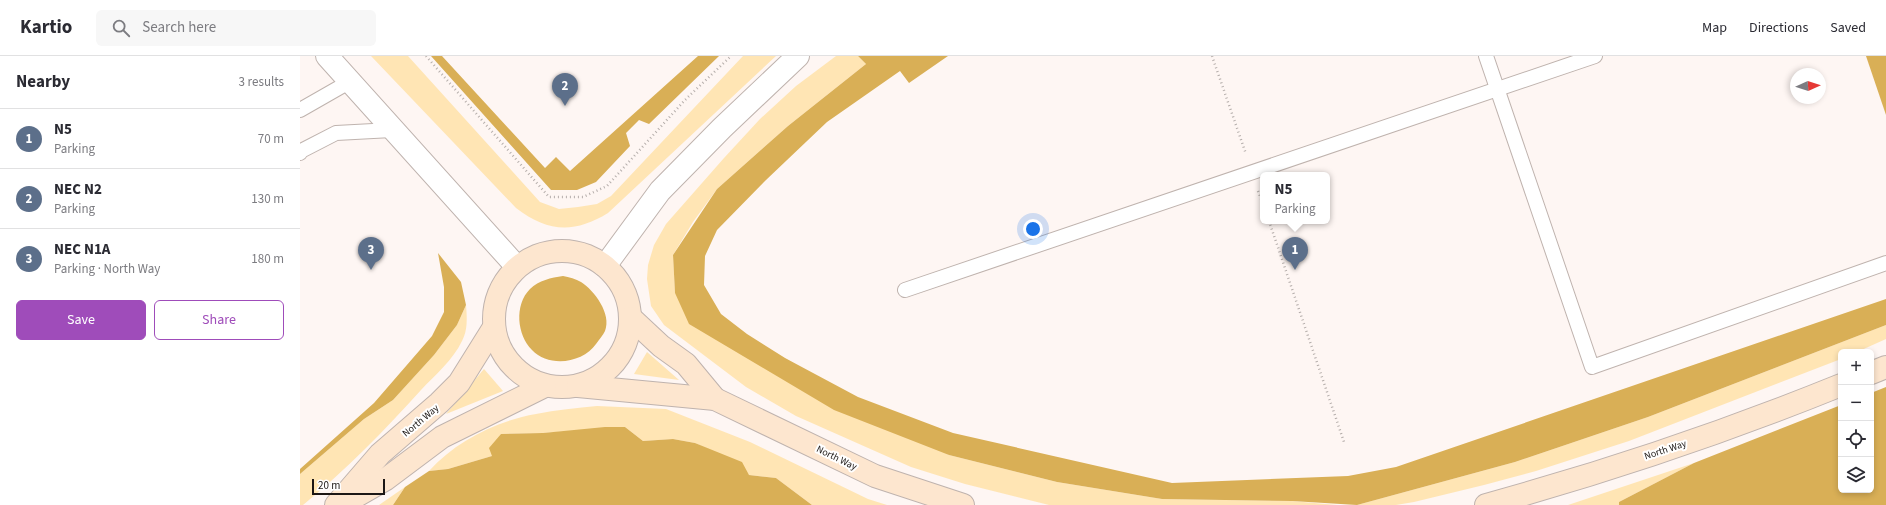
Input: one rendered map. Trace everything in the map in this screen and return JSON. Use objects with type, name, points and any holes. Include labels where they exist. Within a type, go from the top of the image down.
[{"type":"street","points":[[327,56],[392,130],[517,267]]},
{"type":"street","points":[[605,266],[660,191],[722,128],[798,56]]},
{"type":"street","points":[[561,250],[587,255],[605,266],[616,276],[624,289],[629,304],[631,318],[628,337],[621,354],[609,369],[594,380],[577,386],[555,388],[545,386],[520,374],[502,353],[494,327],[495,305],[503,284],[517,267],[530,258],[561,250]]},
{"type":"street","name":"North Way","points":[[631,318],[661,346],[686,364],[715,398]]},
{"type":"street","name":"North Way","points":[[336,505],[380,454],[439,403],[458,383],[494,327]]},
{"type":"street","points":[[1874,372],[1886,367]]},
{"type":"street","points":[[341,505],[386,479],[442,437],[545,386]]},
{"type":"street","name":"North Way","points":[[577,386],[715,398],[875,476],[962,505]]},
{"type":"street","name":"North Way","points":[[1486,505],[1549,488],[1695,439],[1773,412],[1838,386]]},
{"type":"lane","points":[[1486,56],[1592,367],[1886,263]]},
{"type":"lane","points":[[905,290],[1595,56]]},
{"type":"lane","points":[[300,110],[349,82]]},
{"type":"lane","points":[[300,153],[301,151],[336,133],[392,130]]},
{"type":"path","points":[[426,56],[549,197],[566,198],[583,198],[608,186],[686,100],[731,56]]},
{"type":"path","points":[[1212,56],[1260,195]]},
{"type":"path","points":[[1270,224],[1344,442]]},
{"type":"shaded area","points":[[371,56],[408,56],[540,202],[559,209],[597,204],[611,196],[743,56],[776,56],[608,213],[596,220],[584,224],[572,227],[561,227],[550,226],[539,222],[516,208]]},
{"type":"shaded area","points":[[431,56],[442,56],[545,168],[556,157],[570,171],[698,56],[719,56],[649,124],[639,120],[626,133],[630,146],[596,182],[577,190],[551,190]]},
{"type":"shaded area","points":[[836,56],[858,56],[866,64],[788,126],[717,189],[693,222],[673,255],[675,293],[949,455],[1057,482],[1162,499],[1292,501],[1337,505],[1049,505],[965,484],[911,467],[796,416],[746,387],[664,325],[651,306],[647,279],[648,265],[654,245],[666,224],[760,119],[796,86]]},
{"type":"shaded area","points":[[858,56],[948,56],[909,83],[900,71],[827,122],[766,180],[717,230],[705,256],[704,285],[721,314],[747,334],[785,358],[858,397],[953,433],[1172,483],[1348,476],[1396,467],[1886,299],[1886,325],[1648,417],[1515,462],[1357,505],[1292,501],[1162,499],[1057,482],[949,455],[834,410],[689,324],[675,293],[673,255],[717,189],[788,126],[866,64]]},
{"type":"shaded area","points":[[1866,56],[1886,56],[1886,115]]},
{"type":"shaded area","points":[[438,253],[461,282],[466,305],[457,325],[434,355],[393,400],[364,419],[300,474],[300,469],[374,403],[432,336],[444,312],[444,287]]},
{"type":"shaded area","points":[[563,276],[579,281],[591,291],[604,310],[607,324],[605,331],[590,350],[575,359],[556,361],[539,356],[532,350],[523,336],[519,320],[521,303],[530,289],[537,283]]},
{"type":"shaded area","points":[[466,305],[467,319],[464,337],[454,355],[364,450],[319,492],[303,505],[300,505],[300,474],[364,419],[393,400],[434,355],[457,325]]},
{"type":"shaded area","points":[[1886,325],[1886,339],[1864,349],[1838,349],[1838,360],[1629,441],[1536,471],[1414,502],[1396,505],[1357,505],[1515,462],[1648,417]]},
{"type":"shaded area","points":[[647,352],[679,380],[634,374]]},
{"type":"shaded area","points":[[484,369],[503,391],[446,414]]},
{"type":"shaded area","points":[[1886,387],[1886,505],[1619,505],[1619,502],[1694,463],[1838,406],[1838,493],[1874,493],[1874,392]]},
{"type":"shaded area","points":[[597,406],[666,409],[750,442],[868,499],[887,505],[812,505],[776,478],[749,475],[717,453],[695,443],[673,439],[643,441],[625,427],[543,433],[501,434],[492,456],[448,469],[429,471],[451,450],[492,427],[521,417],[536,414]]},
{"type":"shaded area","points":[[605,427],[625,427],[643,441],[673,439],[695,443],[742,462],[749,475],[776,478],[812,505],[393,505],[405,487],[429,471],[448,469],[492,456],[489,448],[501,434],[543,433]]},
{"type":"shaded area","points":[[1694,463],[1619,502],[1619,505],[1568,505]]},
{"type":"shaded area","points":[[405,487],[393,505],[379,505]]},
{"type":"place","name":"NEC N2","points":[[565,106]]},
{"type":"place","name":"NEC N1A","points":[[371,270]]},
{"type":"place","name":"N5","points":[[1295,270]]}]
